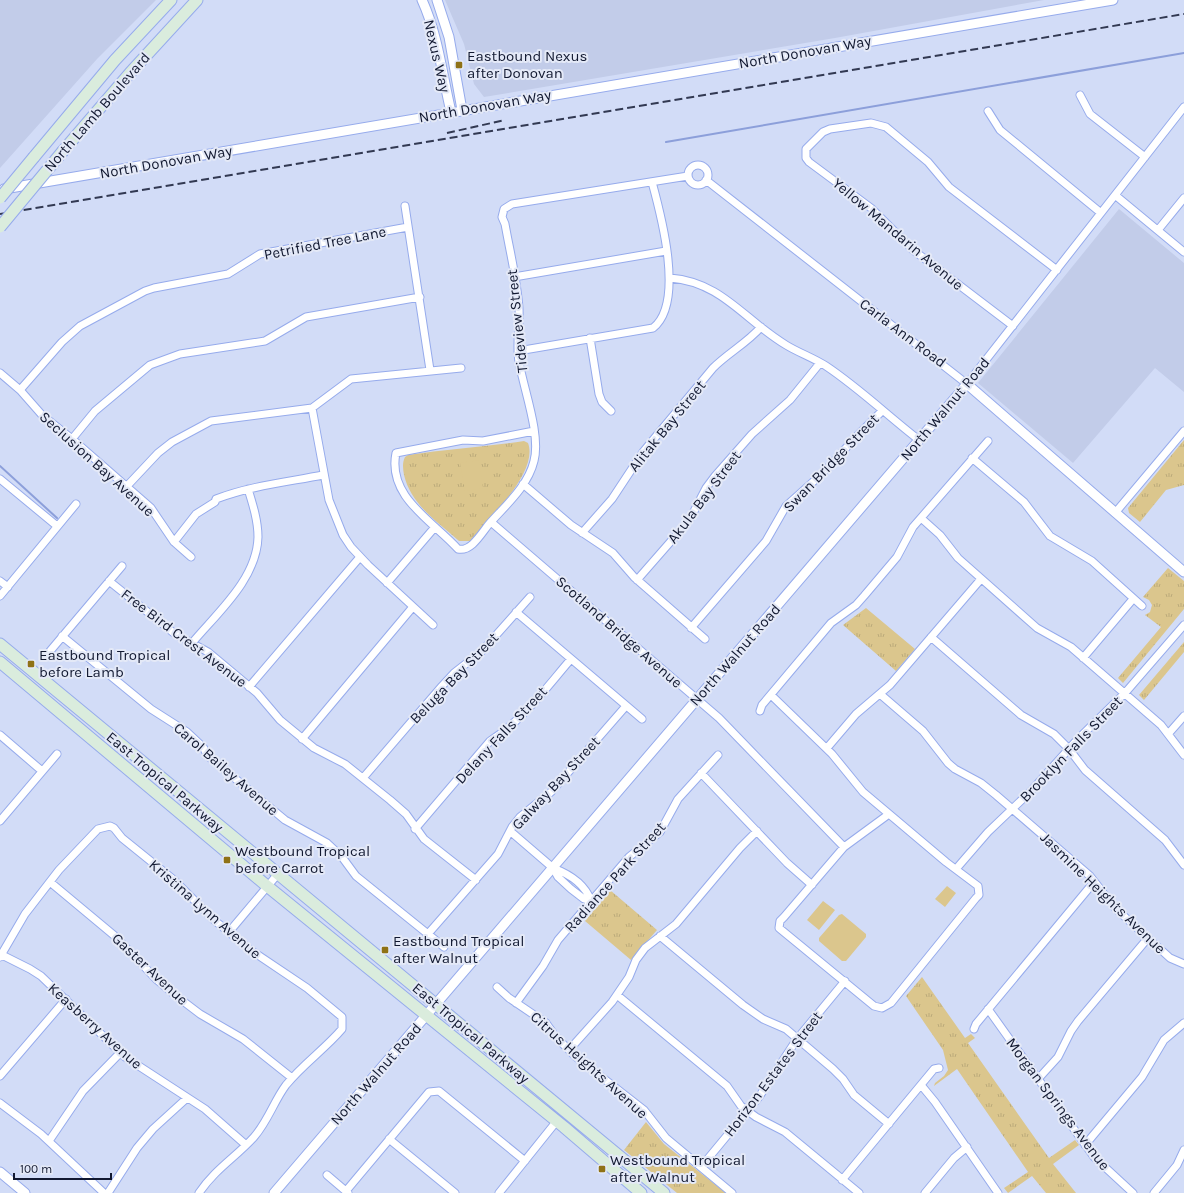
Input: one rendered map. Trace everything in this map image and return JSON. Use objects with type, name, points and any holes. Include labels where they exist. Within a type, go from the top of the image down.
[{"type":"main road","name":"North Lamb Boulevard","points":[[0,198],[115,60],[171,0]]},
{"type":"main road","name":"North Lamb Boulevard","points":[[0,227],[130,73],[197,0]]},
{"type":"main road","name":"East Tropical Parkway","points":[[0,644],[277,875],[436,1004],[664,1193]]},
{"type":"main road","name":"East Tropical Parkway","points":[[0,662],[268,886],[642,1193]]},
{"type":"street","name":"Nexus Way","points":[[422,0],[431,22],[436,41],[450,112]]},
{"type":"street","name":"Nexus Way","points":[[437,0],[449,37],[462,110]]},
{"type":"street","name":"North Donovan Way","points":[[0,190],[1113,0]]},
{"type":"street","points":[[1080,95],[1090,114],[1145,157]]},
{"type":"street","name":"North Walnut Road","points":[[274,1193],[968,384],[1184,107]]},
{"type":"street","points":[[988,111],[1000,130],[1101,213]]},
{"type":"street","name":"Yellow Mandarin Avenue","points":[[1013,326],[913,250],[871,208],[809,162],[806,149],[824,132],[830,129],[871,124],[886,126],[928,162],[949,187],[1057,270]]},
{"type":"street","name":"Carla Ann Road","points":[[688,176],[692,167],[702,166],[708,174],[706,180],[968,384],[1184,572]]},
{"type":"street","points":[[518,351],[653,328],[657,325],[666,303],[670,287],[670,278],[652,182],[688,176],[690,182],[695,185],[702,185],[706,180]]},
{"type":"street","name":"Tideview Street","points":[[435,527],[458,549],[467,549],[523,484],[531,472],[535,459],[536,446],[534,431],[518,351],[520,320],[505,224],[502,217],[504,209],[512,204],[652,182]]},
{"type":"street","points":[[1115,195],[1184,252]]},
{"type":"street","points":[[1158,230],[1184,198]]},
{"type":"street","points":[[405,206],[430,370]]},
{"type":"street","name":"Petrified Tree Lane","points":[[20,390],[62,342],[80,326],[137,295],[154,288],[228,274],[260,254],[408,227]]},
{"type":"street","points":[[514,278],[666,251]]},
{"type":"street","points":[[670,278],[684,279],[711,288],[786,346],[820,362],[865,395],[882,411],[919,440]]},
{"type":"street","points":[[72,439],[95,411],[150,365],[180,354],[265,341],[306,317],[420,297]]},
{"type":"street","name":"Alitak Bay Street","points":[[582,533],[612,499],[643,452],[713,368],[726,355],[752,337],[761,327]]},
{"type":"street","points":[[590,338],[599,394],[602,402],[611,411]]},
{"type":"street","name":"Akula Bay Street","points":[[637,580],[690,519],[706,488],[716,476],[752,434],[790,400],[820,362]]},
{"type":"street","points":[[127,486],[158,453],[172,442],[211,421],[312,408],[351,379],[461,368]]},
{"type":"street","name":"Seclusion Bay Avenue","points":[[0,373],[20,390],[42,415],[72,439],[151,508],[174,542],[192,556]]},
{"type":"street","points":[[312,408],[323,475],[334,517],[343,536],[360,557],[412,608],[433,626]]},
{"type":"street","name":"Swan Bridge Street","points":[[691,628],[766,541],[786,506],[824,472],[882,411]]},
{"type":"street","points":[[386,583],[435,527],[415,509],[400,486],[394,464],[396,453],[463,440],[482,441],[534,431]]},
{"type":"street","points":[[1115,513],[1184,431]]},
{"type":"street","points":[[760,711],[762,705],[831,623],[856,605],[897,557],[908,534],[988,441]]},
{"type":"street","points":[[972,458],[1024,502],[1050,536],[1092,561],[1142,606]]},
{"type":"street","points":[[174,542],[196,514],[215,502],[216,499],[248,489],[323,475]]},
{"type":"street","points":[[0,479],[57,526]]},
{"type":"street","points":[[523,484],[582,533],[613,553],[637,580],[705,639]]},
{"type":"street","points":[[192,643],[235,592],[251,569],[255,558],[258,537],[255,513],[248,489]]},
{"type":"street","points":[[0,596],[76,504]]},
{"type":"street","points":[[921,518],[940,534],[958,558],[1037,628],[1071,647],[1125,693],[1169,733],[1184,755]]},
{"type":"street","name":"Scotland Bridge Avenue","points":[[491,522],[697,699],[732,731],[844,847]]},
{"type":"street","points":[[249,687],[360,557]]},
{"type":"street","points":[[45,656],[122,566]]},
{"type":"street","points":[[827,748],[856,714],[880,694],[981,578]]},
{"type":"street","points":[[0,581],[8,587]]},
{"type":"street","name":"Free Bird Crest Avenue","points":[[109,581],[175,634],[208,652],[264,700],[280,720],[302,739],[322,753],[346,764],[401,809],[424,839],[476,880]]},
{"type":"street","name":"Beluga Bay Street","points":[[363,778],[442,686],[454,673],[482,652],[530,597]]},
{"type":"street","points":[[1083,658],[1133,599]]},
{"type":"street","points":[[302,739],[412,608]]},
{"type":"street","points":[[516,612],[642,719]]},
{"type":"street","name":"Brooklyn Falls Street","points":[[956,869],[988,832],[1031,791],[1069,749],[1125,693],[1184,625]]},
{"type":"street","name":"Carol Bailey Avenue","points":[[62,636],[151,709],[188,732],[199,743],[208,756],[285,820],[327,843],[342,857],[356,876],[427,935],[444,947]]},
{"type":"street","points":[[931,637],[1021,715],[1054,734],[1069,749],[1085,770],[1165,840],[1184,865]]},
{"type":"street","name":"Delany Falls Street","points":[[415,829],[490,741],[522,717],[571,659]]},
{"type":"street","name":"Jasmine Heights Avenue","points":[[880,694],[923,731],[948,763],[955,769],[981,783],[1012,809],[1094,882],[1115,908],[1170,958],[1184,964]]},
{"type":"street","points":[[771,695],[827,748],[854,782],[889,814],[974,882],[979,889],[976,898],[891,1003],[882,1008],[874,1006],[779,928],[780,922],[784,917],[844,847],[889,814]]},
{"type":"street","name":"Galway Bay Street","points":[[427,935],[498,854],[510,831],[520,817],[551,792],[626,706]]},
{"type":"street","points":[[1169,733],[1184,716]]},
{"type":"street","points":[[0,736],[42,771]]},
{"type":"street","points":[[0,820],[58,754]]},
{"type":"street","name":"Radiance Park Street","points":[[516,1002],[543,966],[555,944],[629,858],[660,832],[678,799],[718,755]]},
{"type":"street","points":[[701,773],[787,863],[812,885]]},
{"type":"street","name":"Kristina Lynn Avenue","points":[[50,882],[98,830],[106,826],[114,828],[122,838],[174,880],[211,917],[252,952],[307,988],[338,1013],[343,1021],[342,1029],[292,1078]]},
{"type":"street","points":[[510,831],[553,868],[567,873],[588,891],[591,901]]},
{"type":"street","points":[[569,1050],[617,995],[629,977],[636,960],[645,948],[676,924],[740,848],[757,831]]},
{"type":"street","points":[[229,932],[277,875]]},
{"type":"street","points":[[0,955],[25,914],[50,882]]},
{"type":"street","name":"Gaster Avenue","points":[[50,882],[116,936],[164,986],[200,1014],[248,1043],[292,1078]]},
{"type":"street","points":[[974,1029],[1094,882]]},
{"type":"street","points":[[660,936],[743,1005],[786,1029],[833,1069],[843,1079],[854,1096],[888,1124]]},
{"type":"street","points":[[1038,1079],[1058,1057],[1071,1031],[1148,938]]},
{"type":"street","name":"Keasberry Avenue","points":[[0,955],[30,969],[41,976],[136,1066],[205,1109],[246,1145]]},
{"type":"street","name":"Horizon Estates Street","points":[[701,1167],[748,1111],[773,1078],[797,1039],[845,981]]},
{"type":"street","name":"Citrus Heights Avenue","points":[[497,987],[546,1023],[569,1050],[644,1110],[666,1138],[732,1193]]},
{"type":"street","points":[[617,995],[727,1086],[740,1106],[785,1132],[859,1193]]},
{"type":"street","points":[[0,1076],[66,999]]},
{"type":"street","name":"Morgan Springs Avenue","points":[[988,1010],[1085,1145],[1104,1168],[1133,1193]]},
{"type":"street","points":[[1085,1145],[1142,1077],[1164,1040],[1184,1023]]},
{"type":"street","points":[[49,1141],[83,1091],[120,1052]]},
{"type":"street","points":[[842,1180],[921,1085],[934,1070],[939,1068]]},
{"type":"street","points":[[199,1193],[220,1167],[246,1145],[265,1122],[292,1078]]},
{"type":"street","points":[[921,1085],[998,1193]]},
{"type":"street","points":[[327,1175],[347,1192],[429,1092],[434,1091],[439,1091],[525,1161]]},
{"type":"street","points":[[108,1193],[141,1143],[187,1098]]},
{"type":"street","points":[[0,1103],[49,1141],[104,1193]]},
{"type":"street","points":[[500,1193],[556,1122]]},
{"type":"street","points":[[389,1139],[455,1193]]},
{"type":"street","points":[[925,1193],[954,1158],[967,1148]]},
{"type":"street","points":[[1154,1193],[1177,1165],[1184,1150]]},
{"type":"street","points":[[0,1172],[26,1193]]},
{"type":"shaded area","points":[[0,0],[156,0],[97,59],[0,168]]},
{"type":"shaded area","points":[[445,0],[1044,0],[835,38],[484,97],[474,84],[464,44]]},
{"type":"shaded area","points":[[1119,209],[1184,263],[1184,392],[1155,368],[1073,463],[978,383]]},
{"type":"green space","points":[[1184,440],[1184,485],[1166,490],[1140,522],[1129,513],[1128,508]]},
{"type":"green space","points":[[524,441],[528,443],[529,455],[526,468],[519,481],[510,495],[470,541],[459,541],[426,512],[413,495],[404,475],[403,462],[405,457],[408,455]]},
{"type":"green space","points":[[479,460],[483,488],[465,491],[460,463]]},
{"type":"green space","points":[[1168,568],[1184,581],[1184,609],[1123,683],[1118,678],[1161,627],[1145,615],[1150,612],[1152,605],[1149,600],[1143,597]]},
{"type":"green space","points":[[866,608],[915,649],[896,671],[843,625]]},
{"type":"green space","points":[[1184,642],[1184,652],[1144,700],[1139,695]]},
{"type":"green space","points":[[947,886],[956,893],[945,907],[935,899]]},
{"type":"green space","points":[[610,890],[657,930],[631,960],[585,921]]},
{"type":"green space","points":[[823,901],[835,910],[819,930],[807,920]]},
{"type":"green space","points":[[842,914],[866,934],[866,937],[846,961],[842,961],[819,941],[819,938],[839,915]]},
{"type":"green space","points":[[922,977],[965,1038],[971,1034],[975,1038],[968,1043],[1049,1158],[1075,1140],[1079,1145],[1053,1164],[1076,1193],[1046,1193],[1032,1176],[1008,1193],[1004,1188],[1028,1172],[957,1069],[934,1086],[935,1083],[944,1076],[948,1070],[943,1050],[906,996]]},
{"type":"green space","points":[[646,1122],[664,1144],[726,1193],[677,1193],[624,1150]]},
{"type":"waterway","points":[[666,142],[1184,53]]},
{"type":"waterway","points":[[0,466],[57,518]]},
{"type":"railway","points":[[0,214],[1184,14]]},
{"type":"railway","points":[[447,133],[505,120]]},
{"type":"place","name":"Eastbound Nexus after Donovan","points":[[459,65]]},
{"type":"place","name":"Eastbound Tropical before Lamb","points":[[31,664]]},
{"type":"place","name":"Westbound Tropical before Carrot","points":[[227,860]]},
{"type":"place","name":"Eastbound Tropical after Walnut","points":[[385,950]]},
{"type":"place","name":"Westbound Tropical after Walnut","points":[[602,1169]]}]
